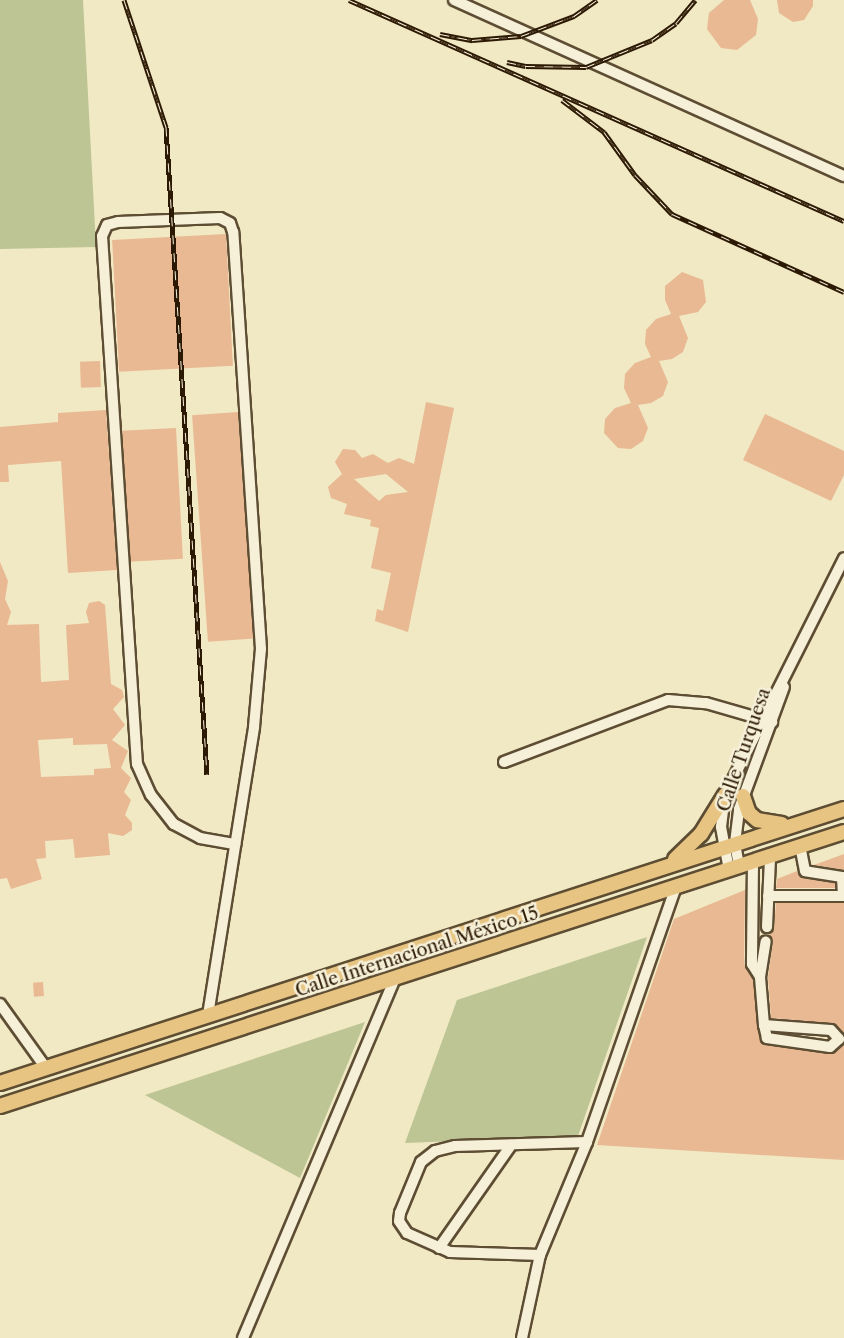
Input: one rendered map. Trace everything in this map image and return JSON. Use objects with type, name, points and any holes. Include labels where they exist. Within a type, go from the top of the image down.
[{"type":"main road","points":[[667,865],[701,834],[725,795]]},
{"type":"main road","points":[[743,796],[749,813],[766,824],[805,822]]},
{"type":"main road","name":"Calle Internacional México 15","points":[[0,1083],[844,809]]},
{"type":"main road","name":"Calle Internacional México 15","points":[[0,1106],[844,832]]},
{"type":"street","points":[[454,0],[844,176]]},
{"type":"street","points":[[208,1015],[254,727],[261,649],[232,226],[220,218],[118,222],[106,225],[102,237],[137,764],[151,795],[174,824],[200,838],[235,844]]},
{"type":"street","name":"Calle Turquesa","points":[[760,977],[752,964],[740,866],[728,845],[725,795],[760,719],[785,681],[844,558]]},
{"type":"street","name":"Calle Turquesa","points":[[728,845],[743,796],[772,722],[785,681]]},
{"type":"street","points":[[504,762],[668,700],[706,703],[772,722]]},
{"type":"street","points":[[768,896],[843,896],[842,877],[805,871],[800,846]]},
{"type":"street","points":[[767,927],[770,857]]},
{"type":"street","points":[[522,1338],[540,1255],[587,1142],[676,887]]},
{"type":"street","points":[[764,1025],[831,1030],[839,1039],[830,1047],[776,1042],[767,1038],[764,1025],[760,977],[766,941]]},
{"type":"street","points":[[243,1338],[395,978]]},
{"type":"street","points":[[0,1004],[46,1068]]},
{"type":"street","points":[[540,1255],[462,1254],[439,1248],[407,1233],[399,1221],[421,1162],[445,1148],[587,1142]]},
{"type":"street","points":[[439,1248],[511,1145]]},
{"type":"green space","points":[[0,0],[83,0],[96,247],[0,249]]},
{"type":"green space","points":[[647,937],[578,1136],[405,1143],[457,1000]]},
{"type":"green space","points":[[365,1022],[300,1178],[145,1095]]},
{"type":"building","points":[[724,0],[750,0],[758,19],[756,35],[737,50],[721,48],[707,29],[709,13]]},
{"type":"building","points":[[777,0],[813,0],[813,6],[804,20],[793,22],[779,13]]},
{"type":"building","points":[[226,234],[233,366],[119,372],[112,240]]},
{"type":"building","points":[[682,272],[703,280],[706,302],[698,312],[679,316],[688,338],[683,352],[672,359],[659,361],[668,382],[663,396],[651,403],[638,405],[648,428],[643,441],[631,449],[618,448],[604,433],[605,419],[615,408],[631,403],[624,388],[625,374],[635,363],[651,357],[645,344],[646,330],[656,319],[671,314],[665,300],[665,286]]},
{"type":"building","points":[[100,361],[101,387],[81,388],[80,362]]},
{"type":"building","points":[[426,402],[454,408],[408,632],[375,621],[377,609],[383,611],[391,573],[371,568],[379,528],[370,526],[371,520],[344,514],[347,504],[331,498],[328,487],[342,474],[335,462],[343,449],[355,450],[362,458],[373,454],[388,463],[399,458],[414,464]],"holes":[[[386,474],[408,492],[386,495],[379,501],[354,479]]]},
{"type":"building","points":[[106,410],[117,570],[68,573],[61,461],[8,465],[9,482],[0,482],[0,427],[58,422],[58,413]]},
{"type":"building","points":[[238,412],[254,638],[208,642],[192,415]]},
{"type":"building","points":[[765,414],[844,451],[844,475],[831,501],[743,460]]},
{"type":"building","points":[[176,428],[183,559],[129,562],[122,431]]},
{"type":"building","points":[[0,562],[8,581],[5,599],[11,612],[7,625],[39,624],[41,682],[69,680],[66,625],[89,623],[86,612],[89,603],[99,601],[105,605],[111,684],[122,690],[124,697],[113,709],[125,725],[112,740],[128,751],[121,768],[131,778],[124,792],[131,800],[125,815],[132,823],[132,830],[123,836],[108,833],[110,855],[75,858],[73,839],[45,841],[46,858],[36,859],[42,879],[11,889],[7,878],[0,879]],"holes":[[[73,738],[73,745],[107,744],[111,768],[94,769],[94,775],[41,777],[38,740]]]},
{"type":"building","points":[[844,854],[844,870],[814,865]]},
{"type":"building","points":[[797,871],[803,878],[835,883],[835,888],[776,888],[777,879]]},
{"type":"building","points":[[745,890],[744,964],[753,979],[762,1043],[829,1054],[844,1045],[844,1160],[597,1145],[674,919]]},
{"type":"building","points":[[776,903],[844,903],[844,1033],[832,1023],[771,1018],[768,977],[773,942],[769,934],[774,928]]},
{"type":"building","points":[[43,982],[44,996],[34,997],[33,983]]},
{"type":"railway","points":[[124,0],[166,127],[207,775]]},
{"type":"railway","points":[[349,0],[844,221]]},
{"type":"railway","points":[[440,34],[472,40],[521,36],[574,16],[597,0]]},
{"type":"railway","points":[[507,62],[526,66],[586,67],[652,40],[676,23],[695,0]]},
{"type":"railway","points":[[562,100],[604,132],[635,175],[672,214],[844,292]]}]
